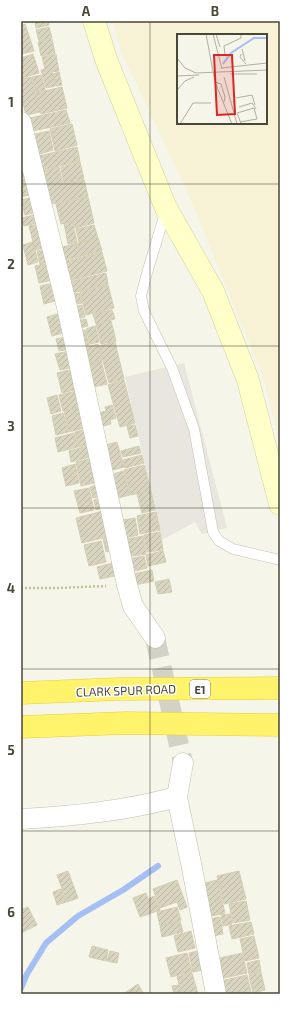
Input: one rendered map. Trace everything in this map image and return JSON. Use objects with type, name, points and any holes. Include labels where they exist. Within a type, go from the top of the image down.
[{"type":"highway","points":[[21,686],[66,692]]},
{"type":"highway","name":"CLARK SPUR ROAD","points":[[21,694],[119,689],[280,688]]},
{"type":"highway","points":[[21,727],[126,723],[280,725]]},
{"type":"main road","points":[[94,21],[107,62],[166,208],[213,291],[248,380],[280,504]]},
{"type":"street","points":[[21,122],[69,314],[127,585],[133,606],[155,638]]},
{"type":"street","points":[[183,763],[177,798],[216,994]]},
{"type":"street","points":[[21,819],[75,816],[143,806],[177,798]]},
{"type":"lane","points":[[166,208],[146,273],[141,296],[144,311],[172,368],[194,429],[213,532],[219,541],[233,549],[280,560]]},
{"type":"path","points":[[21,588],[127,585]]},
{"type":"shaded area","points":[[112,21],[280,21],[280,442],[263,377],[194,207],[121,51]]},
{"type":"shaded area","points":[[184,363],[227,528],[202,534],[195,522],[162,540],[125,377]]},
{"type":"building","points":[[35,21],[48,21],[49,25],[36,28]]},
{"type":"building","points":[[25,24],[34,51],[21,54],[21,26]]},
{"type":"building","points":[[49,27],[52,38],[39,41],[36,30]]},
{"type":"building","points":[[52,39],[55,53],[41,56],[38,42]]},
{"type":"building","points":[[33,54],[39,73],[21,78],[21,58]]},
{"type":"building","points":[[56,54],[59,71],[52,72],[55,86],[46,88],[41,70],[45,69],[42,57]]},
{"type":"building","points":[[59,72],[62,85],[56,86],[53,74]]},
{"type":"building","points":[[41,75],[45,90],[36,92],[32,77]]},
{"type":"building","points":[[31,77],[40,112],[26,115],[21,95],[21,79]]},
{"type":"building","points":[[62,87],[67,108],[41,114],[36,93]]},
{"type":"building","points":[[66,110],[70,123],[33,131],[30,118]]},
{"type":"building","points":[[72,124],[77,145],[55,151],[50,129]]},
{"type":"building","points":[[49,131],[53,150],[36,155],[31,135]]},
{"type":"building","points":[[77,147],[80,161],[42,170],[39,156]]},
{"type":"building","points":[[80,162],[84,179],[64,184],[61,167]]},
{"type":"building","points":[[59,167],[63,185],[84,180],[88,196],[51,204],[43,171]]},
{"type":"building","points":[[30,170],[36,193],[21,197],[21,172]]},
{"type":"building","points":[[38,196],[42,211],[25,215],[21,200]]},
{"type":"building","points":[[88,197],[94,223],[75,228],[73,221],[61,224],[56,204]]},
{"type":"building","points":[[43,213],[45,221],[24,226],[21,218]]},
{"type":"building","points":[[72,221],[77,242],[68,244],[64,223]]},
{"type":"building","points":[[43,223],[49,246],[35,250],[29,226]]},
{"type":"building","points":[[94,225],[98,238],[79,242],[76,229]]},
{"type":"building","points":[[98,238],[102,251],[61,261],[58,248]]},
{"type":"building","points":[[33,242],[38,262],[28,265],[23,245]]},
{"type":"building","points":[[50,248],[53,260],[40,264],[37,251]]},
{"type":"building","points":[[102,252],[107,271],[68,281],[63,262]]},
{"type":"building","points":[[53,262],[57,279],[39,283],[35,266]]},
{"type":"building","points":[[106,273],[108,284],[72,293],[69,282]]},
{"type":"building","points":[[55,283],[59,300],[44,304],[40,286]]},
{"type":"building","points":[[108,285],[114,308],[86,315],[80,292]]},
{"type":"building","points":[[79,293],[82,303],[71,305],[69,295]]},
{"type":"building","points":[[82,305],[85,317],[73,320],[70,308]]},
{"type":"building","points":[[112,310],[115,319],[96,324],[93,314]]},
{"type":"building","points":[[65,312],[70,331],[52,336],[47,317]]},
{"type":"building","points":[[86,319],[88,326],[76,329],[74,322]]},
{"type":"building","points":[[111,321],[116,341],[101,344],[96,325]]},
{"type":"building","points":[[95,326],[99,342],[90,344],[86,329]]},
{"type":"building","points":[[85,330],[89,345],[79,347],[75,332]]},
{"type":"building","points":[[71,336],[74,348],[59,351],[56,339]]},
{"type":"building","points":[[115,342],[124,379],[109,383],[99,346]]},
{"type":"building","points":[[98,344],[102,360],[84,364],[80,349]]},
{"type":"building","points":[[74,350],[78,366],[60,370],[55,354]]},
{"type":"building","points":[[101,360],[107,384],[89,388],[83,365]]},
{"type":"building","points":[[77,368],[82,388],[62,393],[57,373]]},
{"type":"building","points":[[124,380],[135,423],[120,427],[108,385]]},
{"type":"building","points":[[81,390],[85,405],[63,411],[59,395]]},
{"type":"building","points":[[57,395],[61,411],[51,414],[47,398]]},
{"type":"building","points":[[112,405],[116,418],[110,420],[111,424],[99,427],[96,414],[106,411],[105,407]]},
{"type":"building","points":[[86,406],[91,426],[69,432],[64,411]]},
{"type":"building","points":[[63,413],[68,432],[56,435],[52,416]]},
{"type":"building","points":[[135,425],[138,436],[130,438],[127,426]]},
{"type":"building","points":[[91,428],[95,443],[79,447],[75,432]]},
{"type":"building","points":[[74,433],[78,447],[58,452],[55,438]]},
{"type":"building","points":[[117,442],[124,467],[109,471],[102,446]]},
{"type":"building","points":[[95,444],[97,455],[71,462],[69,451]]},
{"type":"building","points":[[139,446],[141,453],[123,457],[121,451]]},
{"type":"building","points":[[142,455],[144,463],[125,468],[123,460]]},
{"type":"building","points":[[97,457],[102,481],[81,486],[76,462]]},
{"type":"building","points":[[75,464],[79,483],[66,486],[62,468]]},
{"type":"building","points":[[144,465],[151,490],[131,495],[124,470]]},
{"type":"building","points":[[123,471],[130,495],[114,499],[108,476]]},
{"type":"building","points":[[103,483],[105,495],[93,498],[90,487]]},
{"type":"building","points":[[89,488],[94,510],[80,513],[74,491]]},
{"type":"building","points":[[151,491],[155,510],[142,513],[137,494]]},
{"type":"building","points":[[104,497],[107,507],[96,510],[94,500]]},
{"type":"building","points":[[107,510],[114,535],[82,543],[76,518]]},
{"type":"building","points":[[156,512],[160,530],[140,534],[137,516]]},
{"type":"building","points":[[135,518],[138,535],[120,539],[117,521]]},
{"type":"building","points":[[160,532],[163,550],[147,552],[144,535]]},
{"type":"building","points":[[143,536],[146,554],[125,557],[122,540]]},
{"type":"building","points":[[115,537],[118,549],[106,552],[103,539]]},
{"type":"building","points":[[101,541],[106,562],[89,566],[84,545]]},
{"type":"building","points":[[163,551],[166,562],[148,566],[146,555]]},
{"type":"building","points":[[144,556],[147,568],[131,572],[128,559]]},
{"type":"building","points":[[116,562],[119,575],[100,579],[97,567]]},
{"type":"building","points":[[152,570],[154,581],[135,585],[133,574]]},
{"type":"building","points":[[169,579],[172,592],[158,594],[155,582]]},
{"type":"building","points":[[68,871],[78,898],[67,902],[57,875]]},
{"type":"building","points":[[239,871],[246,899],[224,904],[217,876]]},
{"type":"building","points":[[177,880],[187,907],[180,910],[177,902],[160,908],[153,889]]},
{"type":"building","points":[[217,880],[225,913],[204,918],[197,885]]},
{"type":"building","points":[[61,889],[66,902],[57,905],[53,892]]},
{"type":"building","points":[[146,893],[148,899],[154,896],[160,910],[140,917],[133,898]]},
{"type":"building","points":[[246,901],[250,920],[233,923],[229,904]]},
{"type":"building","points":[[28,907],[37,925],[21,933],[21,910]]},
{"type":"building","points":[[177,907],[181,920],[160,926],[157,912]]},
{"type":"building","points":[[230,914],[232,924],[223,926],[221,915]]},
{"type":"building","points":[[220,917],[223,934],[208,937],[204,920]]},
{"type":"building","points":[[180,921],[183,932],[162,937],[160,927]]},
{"type":"building","points":[[251,922],[254,934],[232,939],[229,926]]},
{"type":"building","points":[[191,931],[195,948],[178,952],[174,936]]},
{"type":"building","points":[[254,936],[259,958],[245,961],[240,939]]},
{"type":"building","points":[[92,946],[108,950],[106,961],[89,957]]},
{"type":"building","points":[[202,950],[207,969],[193,972],[189,953]]},
{"type":"building","points":[[110,951],[119,953],[117,963],[107,961]]},
{"type":"building","points":[[187,953],[192,972],[171,977],[166,958]]},
{"type":"building","points":[[242,953],[247,973],[219,979],[215,959]]},
{"type":"building","points":[[259,960],[261,971],[249,974],[247,963]]},
{"type":"building","points":[[261,972],[265,990],[253,993],[249,975]]},
{"type":"building","points":[[192,973],[198,994],[182,994],[177,977]]},
{"type":"building","points":[[247,975],[251,992],[242,994],[224,994],[221,981]]},
{"type":"building","points":[[138,984],[144,994],[123,994]]},
{"type":"building","points":[[179,985],[181,994],[174,994],[172,986]]},
{"type":"waterway","points":[[21,988],[27,974],[46,943],[78,916],[123,890],[158,866]]},
{"type":"tunnel","points":[[155,638],[183,763]]}]
